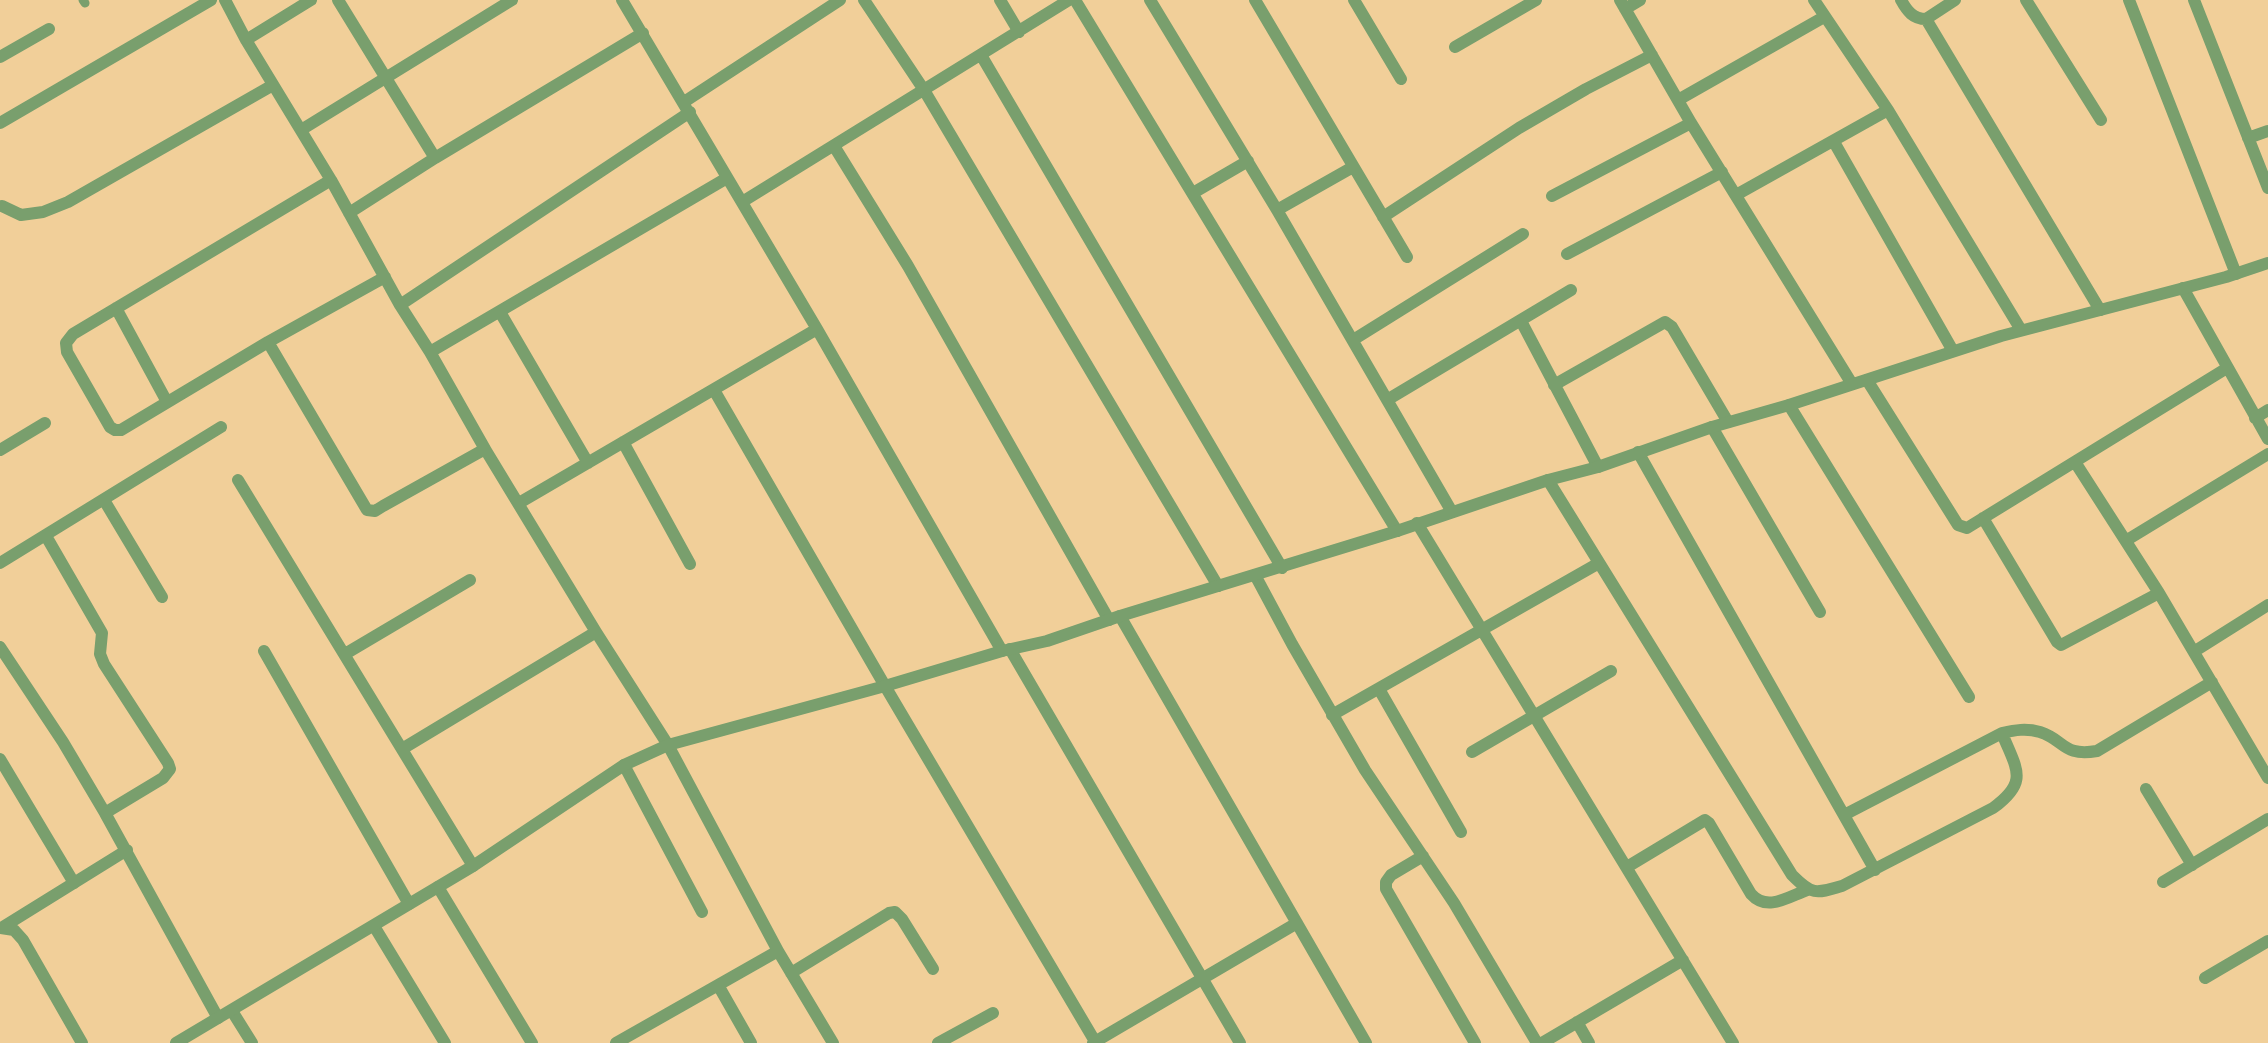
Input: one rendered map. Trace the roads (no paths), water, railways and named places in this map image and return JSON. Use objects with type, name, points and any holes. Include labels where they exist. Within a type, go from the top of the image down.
[{"type":"street","points":[[0,123],[211,0]]},
{"type":"street","points":[[225,0],[246,40],[331,180],[400,305],[430,352],[485,449],[596,632],[668,745],[778,951],[833,1043]]},
{"type":"street","points":[[246,40],[311,0]]},
{"type":"street","points":[[338,0],[384,78],[435,158]]},
{"type":"street","points":[[301,130],[512,0]]},
{"type":"street","points":[[622,0],[687,107],[1006,650],[1204,979],[1240,1043]]},
{"type":"street","points":[[400,305],[840,0]]},
{"type":"street","points":[[864,0],[924,90],[1218,586]]},
{"type":"street","points":[[1000,0],[1019,32]]},
{"type":"street","points":[[742,202],[1069,0]]},
{"type":"street","points":[[1075,0],[1397,531]]},
{"type":"street","points":[[1150,0],[1277,210],[1452,512]]},
{"type":"street","points":[[1255,0],[1407,257]]},
{"type":"street","points":[[1354,0],[1401,79]]},
{"type":"street","points":[[1455,47],[1536,0]]},
{"type":"street","points":[[1640,0],[1622,4],[1690,123],[1852,384]]},
{"type":"street","points":[[1814,0],[1888,110],[2021,330]]},
{"type":"street","points":[[1901,0],[1911,14],[1918,18],[1926,19],[1955,0]]},
{"type":"street","points":[[2026,0],[2101,120]]},
{"type":"street","points":[[2129,0],[2236,274]]},
{"type":"street","points":[[2194,0],[2268,188]]},
{"type":"street","points":[[1678,100],[1824,17]]},
{"type":"street","points":[[1926,19],[2100,310]]},
{"type":"street","points":[[0,57],[49,29]]},
{"type":"street","points":[[349,213],[435,158],[643,33]]},
{"type":"street","points":[[981,55],[1282,568]]},
{"type":"street","points":[[1383,217],[1519,128],[1586,89],[1652,55]]},
{"type":"street","points":[[1,206],[21,215],[43,212],[68,202],[273,85]]},
{"type":"street","points":[[1736,195],[1834,142],[1888,110]]},
{"type":"street","points":[[1552,196],[1690,123]]},
{"type":"street","points":[[2248,138],[2268,131]]},
{"type":"street","points":[[1834,142],[1953,351]]},
{"type":"street","points":[[834,146],[913,274],[1366,1043]]},
{"type":"street","points":[[1193,193],[1248,161]]},
{"type":"street","points":[[1277,210],[1354,166]]},
{"type":"street","points":[[1567,254],[1722,172]]},
{"type":"street","points":[[430,352],[728,178]]},
{"type":"street","points":[[331,180],[73,334],[66,344],[67,352],[110,427],[115,430],[121,430],[268,342],[385,277]]},
{"type":"street","points":[[1353,340],[1523,234]]},
{"type":"street","points":[[176,1043],[473,866],[624,765],[668,745],[885,686],[1006,650],[1047,641],[1218,586],[1282,568],[1548,480],[1598,467],[1712,427],[1789,405],[1953,351],[2021,330],[2236,274],[2268,263]]},
{"type":"street","points":[[2183,288],[2268,439]]},
{"type":"street","points":[[1388,400],[1571,290]]},
{"type":"street","points":[[116,308],[167,402]]},
{"type":"street","points":[[500,312],[588,463]]},
{"type":"street","points":[[1520,322],[1598,467]]},
{"type":"street","points":[[1554,385],[1665,322],[1672,327],[1728,422]]},
{"type":"street","points":[[519,503],[817,329]]},
{"type":"street","points":[[268,342],[367,510],[375,511],[485,449]]},
{"type":"street","points":[[1867,380],[1958,525],[1967,528],[2227,368]]},
{"type":"street","points":[[714,390],[1095,1043],[1297,923]]},
{"type":"street","points":[[1789,405],[1969,696]]},
{"type":"street","points":[[2255,418],[2268,410]]},
{"type":"street","points":[[0,450],[45,423]]},
{"type":"street","points":[[1712,427],[1820,612]]},
{"type":"street","points":[[0,563],[221,428]]},
{"type":"street","points":[[623,442],[690,564]]},
{"type":"street","points":[[1638,452],[1875,870]]},
{"type":"street","points":[[2127,540],[2268,454]]},
{"type":"street","points":[[2075,462],[2127,540],[2212,682],[2263,760],[2268,778]]},
{"type":"street","points":[[238,480],[473,866]]},
{"type":"street","points":[[1548,480],[1792,875],[1806,890]]},
{"type":"street","points":[[104,500],[162,597]]},
{"type":"street","points":[[1983,518],[2057,642],[2061,645],[2160,593]]},
{"type":"street","points":[[1416,523],[1483,630],[1733,1043]]},
{"type":"street","points":[[46,536],[102,633],[100,654],[104,664],[170,769],[163,778],[105,812]]},
{"type":"street","points":[[1332,715],[1599,563]]},
{"type":"street","points":[[1255,575],[1332,715],[1365,770],[1454,903],[1537,1043]]},
{"type":"street","points":[[345,654],[470,580]]},
{"type":"street","points":[[2195,651],[2268,605]]},
{"type":"street","points":[[402,749],[596,632]]},
{"type":"street","points":[[0,647],[63,742],[105,812],[218,1018]]},
{"type":"street","points":[[264,651],[410,904]]},
{"type":"street","points":[[1472,752],[1611,671]]},
{"type":"street","points":[[1844,815],[2002,733],[2025,729],[2042,732],[2067,748],[2082,754],[2097,751],[2212,682]]},
{"type":"street","points":[[1379,689],[1461,832]]},
{"type":"street","points":[[1627,867],[1705,820],[1709,823],[1757,901],[1765,903],[1777,902],[1806,890],[1821,892],[1842,886],[1993,808],[2008,797],[2015,787],[2018,776],[2002,733]]},
{"type":"street","points":[[0,759],[74,883]]},
{"type":"street","points":[[624,765],[702,912]]},
{"type":"street","points":[[2146,789],[2192,865]]},
{"type":"street","points":[[2163,882],[2268,819]]},
{"type":"street","points":[[2,928],[127,850]]},
{"type":"street","points":[[1423,856],[1391,875],[1386,882],[1386,888],[1475,1043]]},
{"type":"street","points":[[438,887],[532,1043]]},
{"type":"street","points":[[791,973],[889,913],[894,912],[902,918],[934,969]]},
{"type":"street","points":[[374,926],[445,1043]]},
{"type":"street","points":[[2,928],[14,930],[23,940],[82,1043]]},
{"type":"street","points":[[2205,978],[2268,941]]},
{"type":"street","points":[[616,1043],[778,951]]},
{"type":"street","points":[[1542,1043],[1683,960]]},
{"type":"street","points":[[718,985],[751,1043]]},
{"type":"street","points":[[232,1011],[252,1043]]},
{"type":"street","points":[[938,1043],[993,1013]]},
{"type":"street","points":[[1577,1022],[1589,1043]]}]
